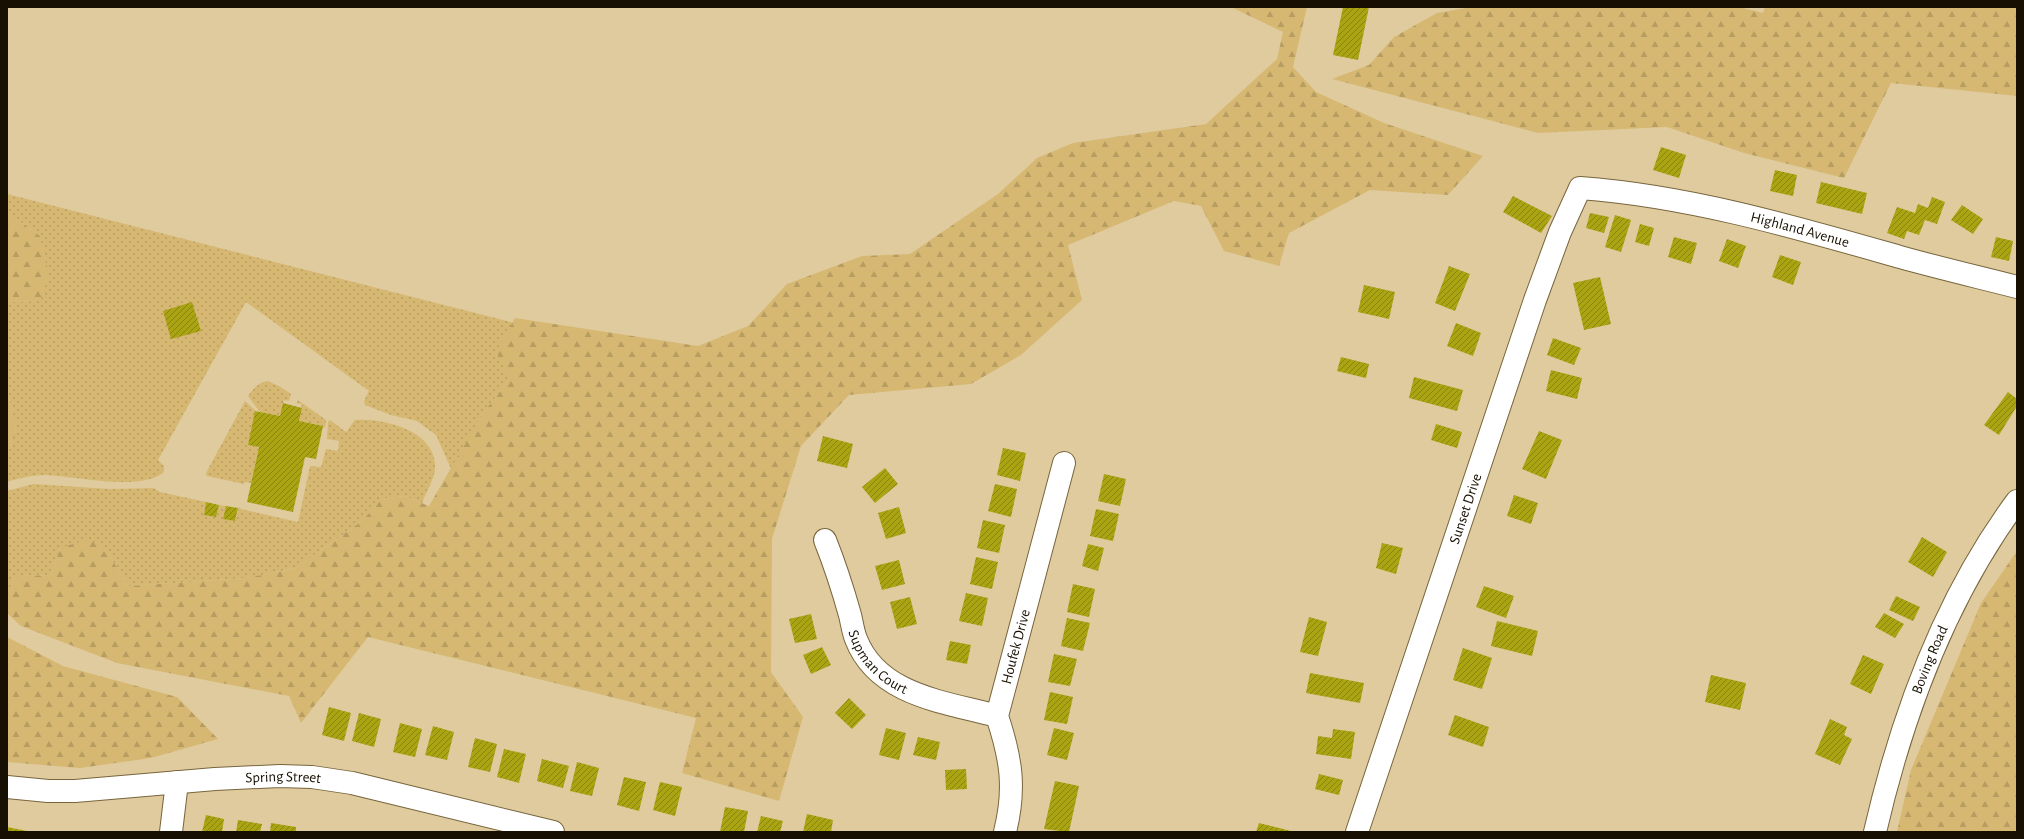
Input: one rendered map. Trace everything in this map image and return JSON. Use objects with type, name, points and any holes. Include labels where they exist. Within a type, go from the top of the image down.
[{"type":"street","name":"Highland Avenue","points":[[1580,188],[1651,196],[1698,205],[1827,235],[1900,257],[2017,287]]},
{"type":"street","name":"Sunset Drive","points":[[1357,832],[1535,300],[1560,232],[1580,188]]},
{"type":"street","name":"Houfek Drive","points":[[997,716],[1064,463]]},
{"type":"street","name":"Boving Road","points":[[1875,832],[1894,756],[1918,685],[1959,595],[1984,552],[2017,501]]},
{"type":"street","name":"Supman Court","points":[[825,540],[837,569],[856,639],[866,657],[876,669],[898,686],[916,694],[997,716]]},
{"type":"street","points":[[997,716],[1007,752],[1013,790],[1011,810],[1005,832]]},
{"type":"street","name":"Spring Street","points":[[7,787],[48,791],[75,791],[177,782],[267,777],[312,777],[352,783],[553,832]]},
{"type":"street","points":[[171,832],[177,782]]},
{"type":"green space","points":[[1231,7],[1307,7],[1293,67],[1316,92],[1384,123],[1483,156],[1448,195],[1370,190],[1289,233],[1279,266],[1224,251],[1201,206],[1174,201],[1068,245],[1082,300],[1021,355],[971,384],[849,395],[801,446],[772,539],[771,672],[803,717],[779,801],[682,773],[696,718],[368,637],[301,723],[289,696],[117,663],[21,626],[7,613],[7,594],[14,579],[26,575],[50,576],[60,548],[89,539],[105,549],[129,586],[247,578],[296,568],[362,521],[382,499],[405,496],[429,506],[481,416],[509,379],[496,352],[515,318],[698,346],[748,326],[787,284],[862,256],[910,254],[998,194],[1037,158],[1073,143],[1206,124],[1277,59],[1283,32]]},
{"type":"green space","points":[[1472,7],[1739,7],[1763,13],[1765,7],[2017,7],[2017,96],[1891,83],[1844,178],[1744,153],[1667,127],[1538,133],[1332,79],[1369,65],[1394,37],[1437,13]]},
{"type":"green space","points":[[7,194],[535,328],[509,379],[481,416],[452,471],[436,435],[417,421],[391,415],[365,405],[364,401],[369,391],[246,302],[158,460],[164,466],[164,472],[154,478],[140,481],[107,481],[46,475],[26,477],[7,482],[7,456],[16,428],[7,390],[7,302],[40,301],[40,236],[7,212]]},
{"type":"green space","points":[[7,212],[40,236],[49,275],[40,301],[7,302]]},
{"type":"green space","points":[[267,381],[279,386],[291,394],[289,401],[284,400],[280,416],[260,412],[248,396],[256,386]]},
{"type":"green space","points":[[7,390],[16,428],[7,456]]},
{"type":"green space","points":[[298,400],[326,420],[325,428],[323,426],[299,421],[302,404],[297,403]]},
{"type":"green space","points":[[245,401],[256,411],[248,445],[259,447],[251,483],[245,482],[244,484],[207,476],[206,473]]},
{"type":"green space","points":[[330,420],[346,432],[355,420],[379,421],[392,424],[417,435],[426,443],[432,453],[435,470],[422,503],[405,496],[382,499],[362,521],[296,568],[247,578],[129,586],[105,549],[60,548],[50,576],[26,575],[14,579],[7,594],[7,491],[33,484],[110,489],[154,488],[160,492],[206,502],[204,515],[216,517],[219,505],[226,506],[223,519],[235,521],[239,507],[241,509],[298,522],[310,466],[321,467],[326,449],[338,451],[339,441],[327,439],[328,422]]},
{"type":"green space","points":[[2017,551],[2017,832],[1897,832],[1911,770],[1981,603]]},
{"type":"green space","points":[[7,637],[63,666],[177,697],[218,739],[151,758],[80,768],[7,762]]},
{"type":"building","points":[[1343,7],[1369,7],[1358,60],[1333,55]]},
{"type":"building","points":[[1661,147],[1686,155],[1679,178],[1653,170]]},
{"type":"building","points":[[1775,170],[1797,175],[1793,196],[1770,191]]},
{"type":"building","points":[[1821,182],[1867,193],[1862,214],[1816,203]]},
{"type":"building","points":[[1513,196],[1552,216],[1541,233],[1503,212]]},
{"type":"building","points":[[1932,197],[1945,202],[1937,224],[1925,220],[1919,235],[1907,231],[1904,239],[1887,233],[1897,207],[1915,213],[1918,204],[1928,208]]},
{"type":"building","points":[[1962,205],[1983,219],[1973,234],[1951,220]]},
{"type":"building","points":[[1590,213],[1609,217],[1604,233],[1586,228]]},
{"type":"building","points":[[1615,215],[1631,220],[1621,252],[1605,247]]},
{"type":"building","points":[[1640,224],[1654,228],[1649,246],[1635,242]]},
{"type":"building","points":[[1674,237],[1697,243],[1691,264],[1668,257]]},
{"type":"building","points":[[1996,237],[2013,241],[2009,261],[1991,257]]},
{"type":"building","points":[[1727,239],[1746,246],[1738,268],[1719,261]]},
{"type":"building","points":[[1780,255],[1801,262],[1793,285],[1772,277]]},
{"type":"building","points":[[1449,266],[1470,274],[1455,311],[1435,303]]},
{"type":"building","points":[[1600,277],[1611,324],[1584,330],[1573,283]]},
{"type":"building","points":[[1364,285],[1395,292],[1389,319],[1358,312]]},
{"type":"building","points":[[192,302],[201,331],[171,339],[163,311]]},
{"type":"building","points":[[1456,323],[1481,333],[1473,356],[1447,346]]},
{"type":"building","points":[[1553,338],[1581,348],[1574,365],[1547,355]]},
{"type":"building","points":[[1341,357],[1369,364],[1366,378],[1337,371]]},
{"type":"building","points":[[1551,370],[1582,378],[1577,399],[1546,391]]},
{"type":"building","points":[[1414,377],[1463,390],[1457,411],[1409,398]]},
{"type":"building","points":[[2008,392],[2017,399],[2017,406],[1999,435],[1984,425]]},
{"type":"building","points":[[283,403],[302,408],[299,421],[323,426],[316,459],[305,457],[293,512],[247,502],[259,447],[248,445],[255,411],[280,416]]},
{"type":"building","points":[[1436,424],[1462,432],[1457,448],[1431,440]]},
{"type":"building","points":[[1539,431],[1562,440],[1546,479],[1522,469]]},
{"type":"building","points":[[823,436],[853,444],[847,468],[817,461]]},
{"type":"building","points":[[1003,448],[1026,453],[1020,481],[997,475]]},
{"type":"building","points":[[885,468],[898,484],[875,503],[862,487]]},
{"type":"building","points":[[1104,474],[1126,479],[1120,506],[1098,501]]},
{"type":"building","points":[[995,484],[1017,489],[1011,517],[988,511]]},
{"type":"building","points":[[1514,495],[1538,503],[1531,524],[1507,516]]},
{"type":"building","points":[[206,502],[219,505],[216,517],[204,515]]},
{"type":"building","points":[[226,506],[238,508],[235,521],[223,519]]},
{"type":"building","points":[[899,507],[906,533],[886,539],[878,513]]},
{"type":"building","points":[[1096,509],[1119,514],[1113,541],[1090,536]]},
{"type":"building","points":[[983,520],[1005,525],[999,553],[977,548]]},
{"type":"building","points":[[1922,537],[1947,552],[1933,577],[1908,562]]},
{"type":"building","points":[[1382,543],[1403,548],[1396,574],[1376,568]]},
{"type":"building","points":[[1088,544],[1104,548],[1098,571],[1082,566]]},
{"type":"building","points":[[976,557],[998,562],[992,589],[970,584]]},
{"type":"building","points":[[899,560],[905,584],[882,590],[875,566]]},
{"type":"building","points":[[1073,584],[1095,589],[1089,617],[1067,612]]},
{"type":"building","points":[[1484,586],[1514,596],[1506,618],[1476,607]]},
{"type":"building","points":[[966,593],[988,598],[982,626],[959,621]]},
{"type":"building","points":[[1896,596],[1920,607],[1913,621],[1889,610]]},
{"type":"building","points":[[910,597],[917,624],[897,629],[890,602]]},
{"type":"building","points":[[1884,613],[1904,624],[1895,638],[1875,627]]},
{"type":"building","points":[[811,614],[817,639],[795,643],[789,619]]},
{"type":"building","points":[[1309,617],[1327,622],[1318,656],[1300,652]]},
{"type":"building","points":[[1067,618],[1090,623],[1083,651],[1061,646]]},
{"type":"building","points":[[1497,621],[1538,631],[1532,656],[1491,646]]},
{"type":"building","points":[[950,641],[971,645],[967,664],[946,660]]},
{"type":"building","points":[[822,647],[831,665],[811,674],[803,655]]},
{"type":"building","points":[[1463,648],[1492,658],[1482,689],[1453,680]]},
{"type":"building","points":[[1054,654],[1077,659],[1070,686],[1048,682]]},
{"type":"building","points":[[1863,655],[1884,664],[1871,694],[1850,684]]},
{"type":"building","points":[[1310,673],[1364,683],[1360,703],[1306,693]]},
{"type":"building","points":[[1711,675],[1746,683],[1740,710],[1705,702]]},
{"type":"building","points":[[1050,692],[1073,697],[1067,724],[1044,720]]},
{"type":"building","points":[[849,698],[866,715],[852,729],[835,713]]},
{"type":"building","points":[[329,707],[351,713],[344,741],[322,735]]},
{"type":"building","points":[[359,713],[381,719],[374,747],[352,741]]},
{"type":"building","points":[[1455,715],[1489,727],[1483,747],[1448,735]]},
{"type":"building","points":[[1830,719],[1847,727],[1844,735],[1852,739],[1840,765],[1815,754]]},
{"type":"building","points":[[400,723],[422,729],[415,757],[393,752]]},
{"type":"building","points":[[433,726],[454,732],[447,760],[425,755]]},
{"type":"building","points":[[886,728],[906,733],[899,760],[879,755]]},
{"type":"building","points":[[1054,728],[1074,733],[1067,760],[1047,755]]},
{"type":"building","points":[[1333,729],[1355,732],[1351,759],[1316,754],[1318,736],[1332,738]]},
{"type":"building","points":[[918,737],[940,742],[936,760],[913,755]]},
{"type":"building","points":[[475,738],[497,744],[490,772],[468,767]]},
{"type":"building","points":[[504,749],[526,754],[519,783],[497,777]]},
{"type":"building","points":[[542,759],[569,766],[563,788],[537,781]]},
{"type":"building","points":[[577,762],[599,768],[592,796],[570,791]]},
{"type":"building","points":[[966,769],[967,789],[946,790],[945,770]]},
{"type":"building","points":[[1319,774],[1343,780],[1339,795],[1315,789]]},
{"type":"building","points":[[624,777],[646,782],[639,811],[617,805]]},
{"type":"building","points":[[1055,781],[1079,786],[1069,832],[1044,829]]},
{"type":"building","points":[[660,782],[682,787],[675,816],[653,810]]},
{"type":"building","points":[[725,807],[748,811],[744,832],[720,832]]},
{"type":"building","points":[[807,814],[833,820],[831,832],[803,832]]},
{"type":"building","points":[[206,815],[224,819],[222,832],[202,832]]},
{"type":"building","points":[[761,816],[783,821],[780,832],[757,832]]},
{"type":"building","points":[[238,820],[262,824],[260,832],[236,832]]},
{"type":"building","points":[[271,823],[296,827],[296,832],[270,832]]},
{"type":"building","points":[[1259,823],[1291,831],[1291,832],[1256,832]]},
{"type":"building","points":[[7,827],[27,831],[7,832]]}]
